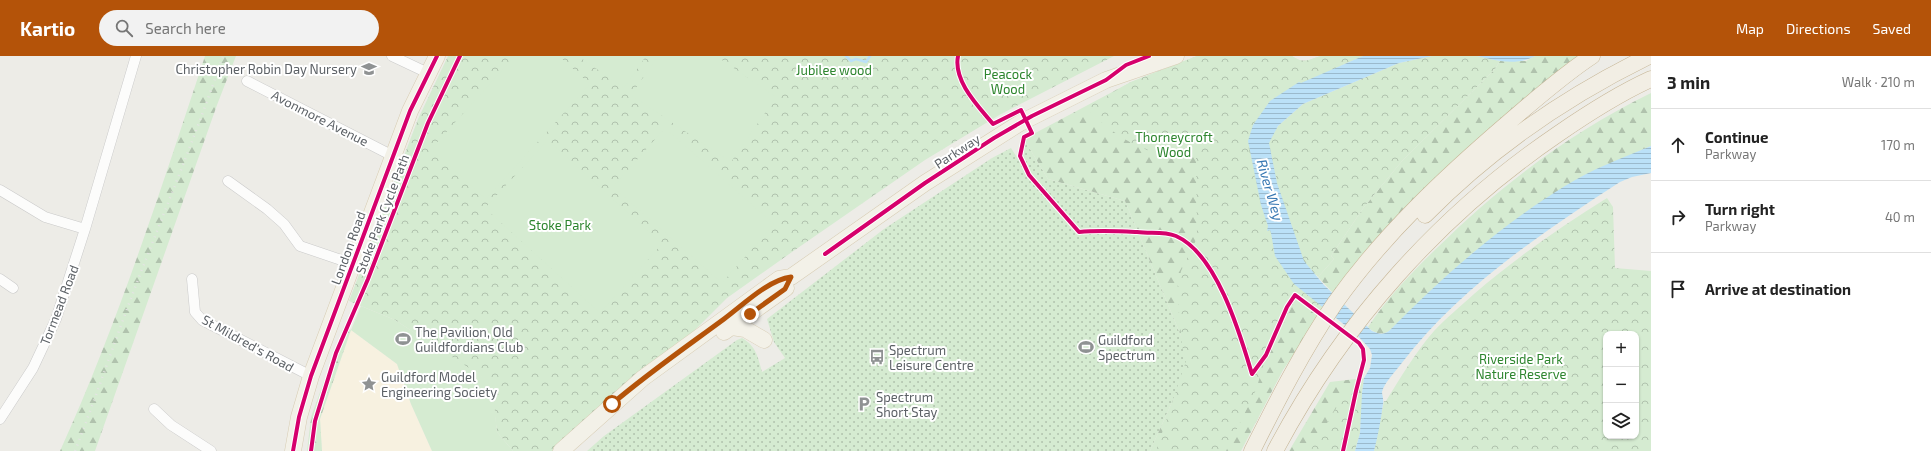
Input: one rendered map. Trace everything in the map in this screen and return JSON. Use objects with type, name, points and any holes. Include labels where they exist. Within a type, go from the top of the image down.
[{"type":"highway","points":[[1252,451],[1305,349],[1322,329],[1378,249],[1461,164],[1530,105],[1592,56]]},
{"type":"highway","points":[[1353,286],[1376,265],[1435,205],[1493,154],[1559,106],[1605,79],[1649,56]]},
{"type":"highway","points":[[1275,451],[1298,409],[1325,366],[1374,302],[1434,236],[1516,164],[1573,124],[1651,79]]},
{"type":"main road","name":"London Road","points":[[293,451],[299,417],[311,376],[410,111],[436,56]]},
{"type":"main road","name":"Parkway","points":[[1106,80],[1126,65],[1149,56]]},
{"type":"main road","name":"Parkway","points":[[562,450],[643,378],[779,280],[791,277],[925,183],[994,138],[1032,116],[1106,80],[1176,56]]},
{"type":"main road","name":"Parkway","points":[[562,450],[785,289],[791,277]]},
{"type":"main road","points":[[732,327],[745,329],[764,340]]},
{"type":"street","name":"Tormead Road","points":[[0,419],[33,368],[56,319],[85,229],[136,56]]},
{"type":"street","points":[[392,56],[428,73]]},
{"type":"street","name":"Avonmore Avenue","points":[[247,81],[393,156]]},
{"type":"street","points":[[228,181],[267,209],[284,224],[300,246],[353,264]]},
{"type":"street","points":[[0,190],[45,217],[85,229]]},
{"type":"street","points":[[0,279],[13,288]]},
{"type":"street","name":"St Mildred's Road","points":[[192,279],[195,312],[202,320],[311,376]]},
{"type":"street","points":[[154,409],[171,425],[211,451]]},
{"type":"shaded area","name":"Guildford Model Engineering Society","points":[[351,330],[397,364],[411,404],[432,451],[322,451],[320,419]]},
{"type":"green space","points":[[205,56],[236,56],[217,105],[95,451],[60,451],[120,305]]},
{"type":"green space","name":"Stoke Park","points":[[448,56],[1114,56],[1001,114],[925,160],[792,252],[727,298],[671,354],[554,451],[513,451],[497,432],[491,383],[395,320],[349,301],[418,119]]},
{"type":"green space","points":[[515,56],[559,56],[590,84],[486,199],[431,149]]},
{"type":"green space","points":[[578,56],[646,56],[624,88]]},
{"type":"green space","points":[[658,56],[716,56],[776,97],[731,162],[631,95]]},
{"type":"green space","name":"Thorneycroft Wood","points":[[1197,56],[1292,56],[1296,59],[1304,61],[1321,56],[1363,56],[1343,64],[1270,101],[1325,309],[1283,370],[1241,451],[1150,451],[1191,360],[1125,201],[1048,179],[1024,139],[1131,82]]},
{"type":"green space","name":"Thorneycroft Wood","points":[[1197,56],[1292,56],[1296,59],[1304,61],[1321,56],[1363,56],[1284,91],[1270,101],[1253,125],[1248,145],[1261,205],[1268,226],[1268,231],[1270,230],[1271,233],[1275,256],[1294,284],[1325,309],[1321,314],[1295,300],[1264,363],[1256,390],[1226,451],[1156,451],[1186,361],[1182,346],[1177,289],[1181,271],[1197,238],[1196,157],[1163,155],[1135,145],[1110,129],[1085,108],[1131,82]]},
{"type":"green space","points":[[1432,56],[1477,56],[1500,61],[1495,69],[1402,161],[1364,207],[1331,256],[1334,259],[1318,277],[1303,258],[1277,183],[1269,143],[1278,126],[1303,104],[1399,63]]},
{"type":"green space","points":[[1535,56],[1582,56],[1335,295],[1318,277],[1334,259],[1331,256],[1364,207],[1402,161],[1495,69],[1500,61],[1526,61]]},
{"type":"green space","points":[[1651,93],[1651,146],[1583,176],[1474,252],[1386,333],[1378,333],[1368,327],[1392,295],[1428,256],[1462,224],[1512,181],[1538,161],[1593,125],[1621,108]]},
{"type":"green space","points":[[665,128],[774,224],[722,283],[613,187]]},
{"type":"green space","points":[[1024,139],[1048,179],[1125,201],[1191,360],[1150,451],[587,451],[604,436],[737,340],[742,338],[753,348],[758,357],[762,372],[785,358],[774,342],[767,319],[884,229],[992,158],[1011,148],[1018,159],[1024,154]]},
{"type":"green space","points":[[548,140],[662,244],[600,313],[485,208]]},
{"type":"green space","name":"Riverside Park Nature Reserve","points":[[1607,198],[1613,207],[1615,268],[1651,271],[1651,451],[1374,451],[1384,401],[1386,401],[1414,356],[1427,339],[1474,294],[1555,232]]},
{"type":"green space","points":[[361,306],[395,320],[492,383],[497,432],[513,451],[432,451],[411,404],[397,364],[351,330]]},
{"type":"green space","points":[[344,326],[351,330],[320,419],[322,451],[307,451],[311,417]]},
{"type":"green space","points":[[1364,378],[1362,409],[1355,451],[1289,451],[1330,382]]},
{"type":"green space","points":[[1349,387],[1362,407],[1360,433],[1355,451],[1310,451]]},
{"type":"water","name":"River Wey","points":[[1363,56],[1432,56],[1399,63],[1303,104],[1278,126],[1269,143],[1277,183],[1304,261],[1324,285],[1372,331],[1377,333],[1383,334],[1389,331],[1430,291],[1473,253],[1541,201],[1586,174],[1651,146],[1651,173],[1632,177],[1620,182],[1531,242],[1475,287],[1448,311],[1424,336],[1390,377],[1383,388],[1382,410],[1374,451],[1355,451],[1360,433],[1364,378],[1370,368],[1372,355],[1370,349],[1357,335],[1294,284],[1275,256],[1271,233],[1270,230],[1267,231],[1268,226],[1261,205],[1248,141],[1253,125],[1270,101],[1299,82],[1301,83]]},
{"type":"water","points":[[1477,56],[1535,56],[1521,61],[1507,62]]},
{"type":"waterway","points":[[846,56],[851,61],[856,59],[866,62],[870,56]]},
{"type":"railway","points":[[75,451],[223,56]]},
{"type":"cycle path","name":"Stoke Park Cycle Path","points":[[293,451],[299,417],[311,376],[410,111],[437,56]]},
{"type":"cycle path","name":"Stoke Park Cycle Path","points":[[311,451],[315,421],[336,353],[368,279],[428,123],[460,56]]},
{"type":"cycle path","points":[[958,56],[957,65],[963,84],[968,93],[993,124],[1021,110],[1032,133],[1024,137],[1020,156],[1029,175],[1079,232],[1108,231],[1166,234],[1176,236],[1191,245],[1215,277],[1225,297],[1241,338],[1252,374]]},
{"type":"cycle path","points":[[825,254],[925,183],[994,138],[1032,116],[1106,80],[1126,65],[1149,56]]},
{"type":"cycle path","points":[[1252,374],[1266,355],[1287,307],[1295,295],[1359,343],[1363,349],[1364,360],[1343,451]]},
{"type":"place","name":"Christopher Robin Day Nursery","points":[[369,69]]},
{"type":"place","name":"The Pavilion, Old Guildfordians Club","points":[[403,339]]},
{"type":"place","name":"Guildford Spectrum","points":[[1086,347]]},
{"type":"place","name":"Spectrum Leisure Centre","points":[[877,357]]},
{"type":"place","name":"Guildford Model Engineering Society","points":[[369,384]]},
{"type":"place","name":"Spectrum Short Stay","points":[[864,404]]},
{"type":"route","points":[[612,404],[643,378],[752,298],[779,280],[791,277],[785,289],[750,314]]},
{"type":"park label","name":"Jubilee wood","points":[[834,70]]},
{"type":"park label","name":"Peacock Wood","points":[[1008,82]]}]
